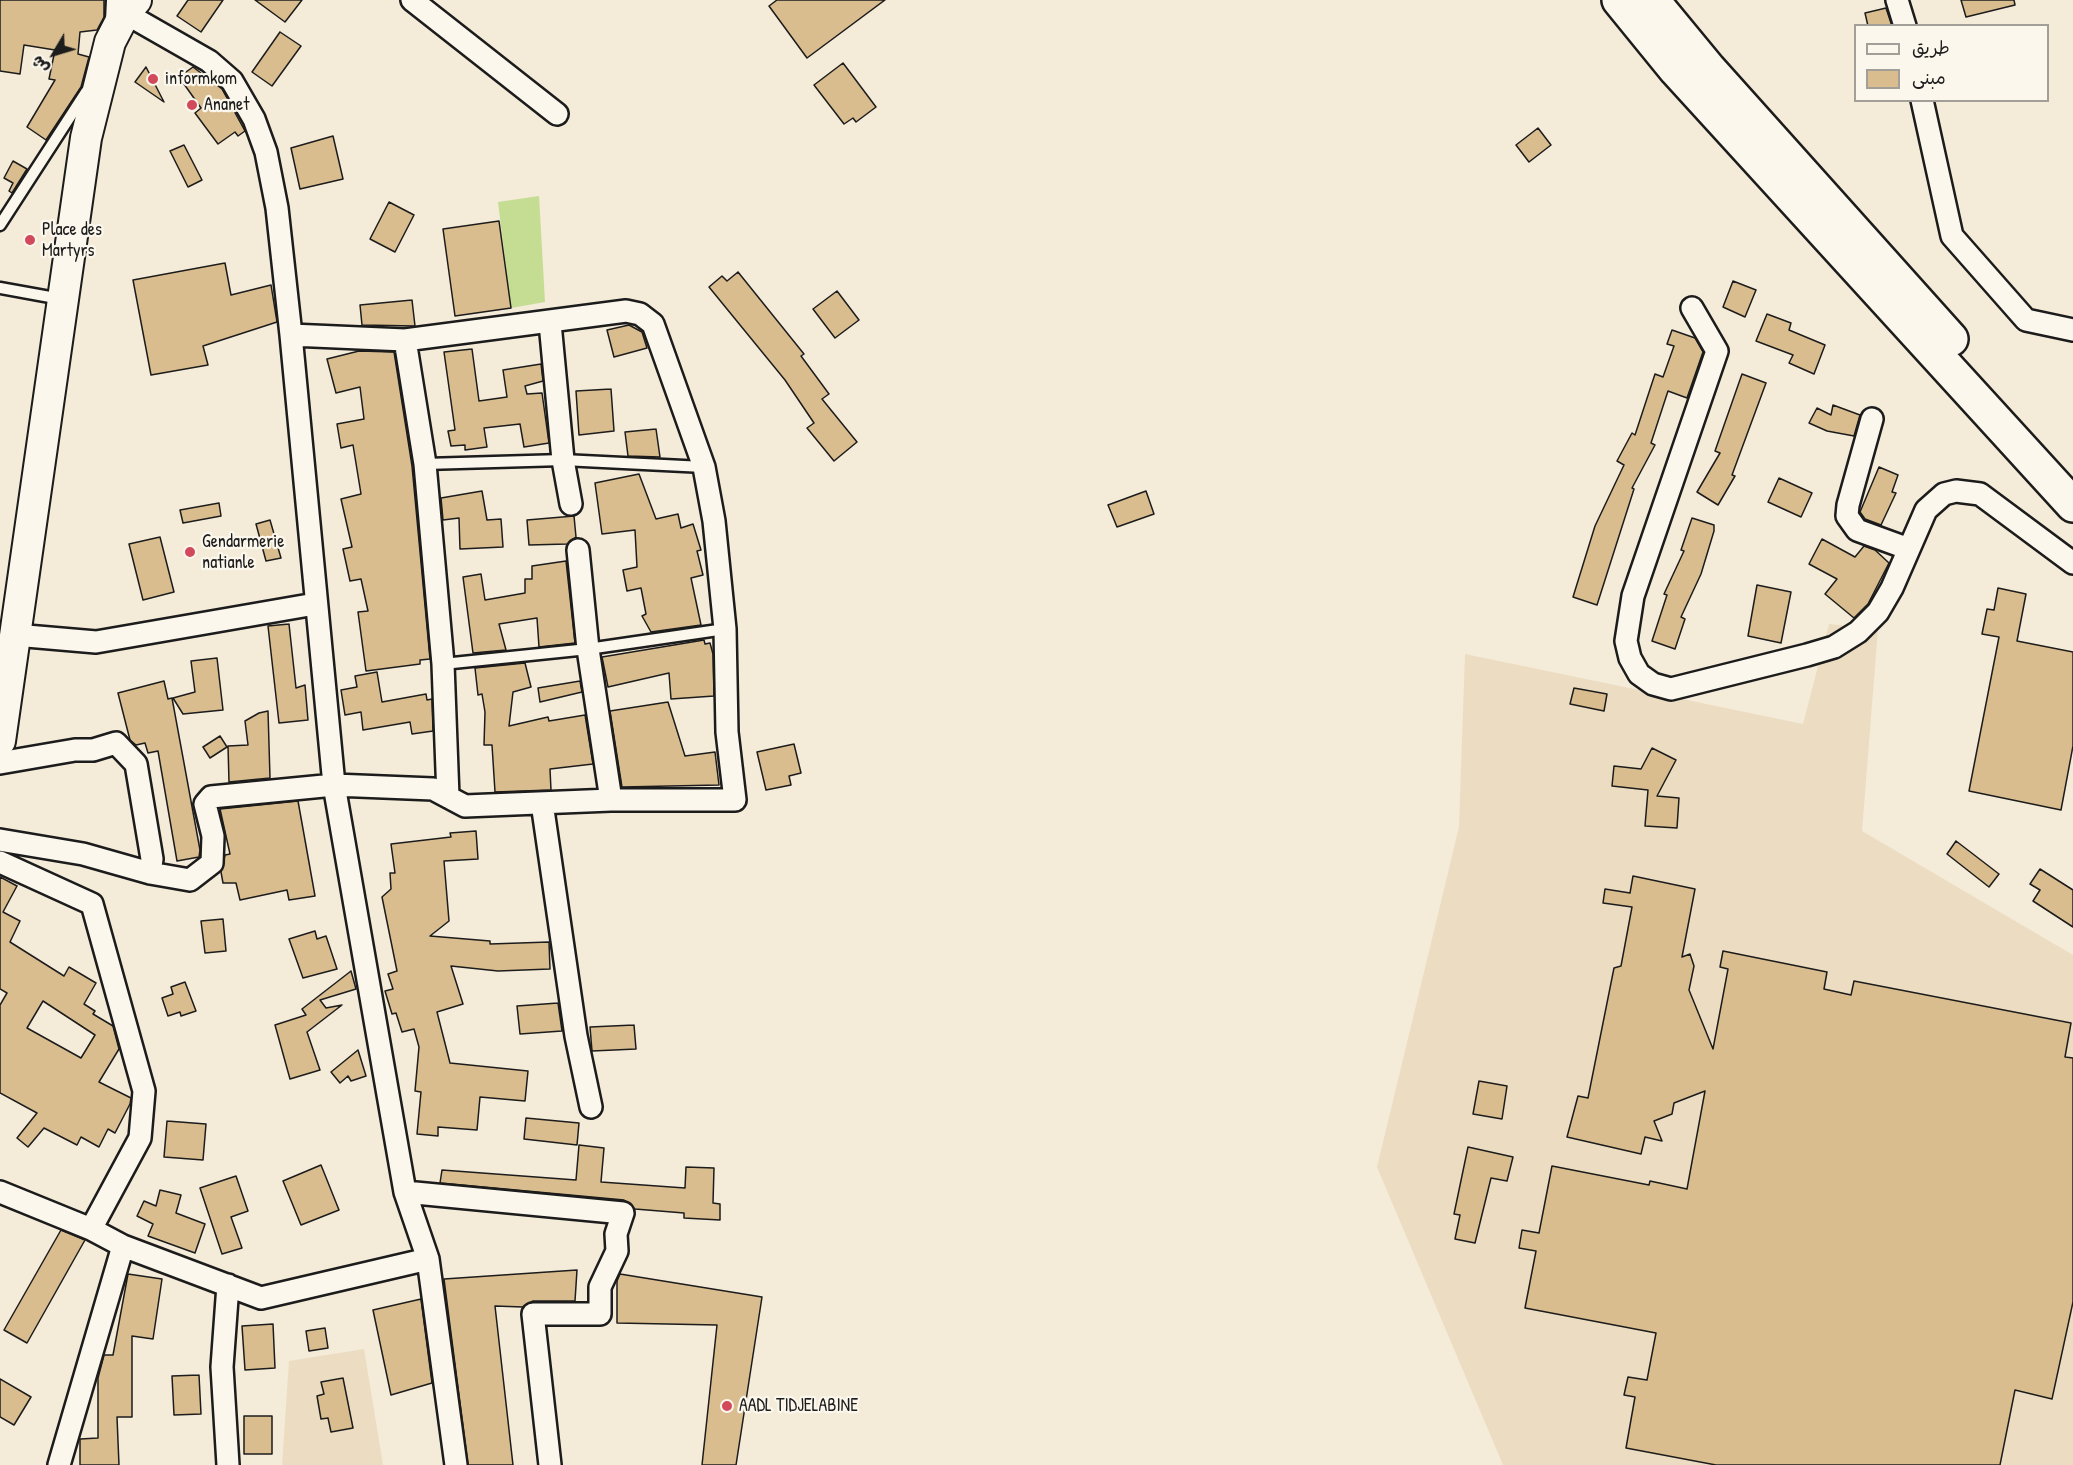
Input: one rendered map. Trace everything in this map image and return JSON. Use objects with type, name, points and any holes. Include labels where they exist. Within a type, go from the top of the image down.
[{"type":"highway","points":[[1619,0],[1684,79],[2051,484],[2073,505]]},
{"type":"highway","points":[[1652,0],[1709,69],[2073,474]]},
{"type":"main road","points":[[0,741],[61,299],[86,138],[105,57],[125,4]]},
{"type":"street","points":[[412,0],[557,114]]},
{"type":"street","points":[[1897,0],[1904,24]]},
{"type":"street","points":[[125,4],[209,61],[232,81],[254,119],[266,152],[277,208],[291,335],[334,785],[405,1192],[428,1259],[456,1465]]},
{"type":"street","points":[[1922,102],[1952,236],[2026,320],[2073,330]]},
{"type":"street","points":[[1692,308],[1716,351],[1633,596],[1626,641],[1630,658],[1640,674],[1653,684],[1671,689],[1834,647],[1858,632],[1878,612],[1892,588],[1926,510],[1944,494],[1968,491],[1990,501],[2073,562]]},
{"type":"street","points":[[0,840],[84,854],[150,873],[190,880],[212,863],[213,836],[205,804],[211,797],[334,785],[434,789],[465,806],[611,800],[735,800],[727,732],[725,629],[714,521],[704,467],[653,324],[640,314],[626,311],[550,323],[405,340],[291,335]]},
{"type":"street","points":[[550,323],[563,460],[571,504]]},
{"type":"street","points":[[405,340],[425,464],[443,664],[448,797]]},
{"type":"street","points":[[1872,419],[1847,516],[1857,530],[1909,549]]},
{"type":"street","points":[[578,550],[588,649],[611,800]]},
{"type":"street","points":[[15,636],[96,642],[315,604]]},
{"type":"street","points":[[0,763],[75,750],[93,750],[116,743],[136,764],[152,859],[150,873]]},
{"type":"street","points":[[542,802],[576,1036],[591,1107]]},
{"type":"street","points":[[0,862],[92,904],[144,1090],[140,1138],[91,1229]]},
{"type":"street","points":[[0,1192],[91,1229],[123,1246],[261,1298],[428,1259]]},
{"type":"street","points":[[405,1192],[623,1213],[616,1234],[617,1251],[600,1287],[600,1314],[534,1314],[550,1465]]},
{"type":"street","points":[[59,1465],[78,1408],[123,1246]]},
{"type":"street","points":[[228,1285],[222,1367],[228,1465]]},
{"type":"lane","points":[[0,225],[105,57]]},
{"type":"lane","points":[[0,288],[61,299]]},
{"type":"lane","points":[[425,464],[563,460],[704,467]]},
{"type":"lane","points":[[443,664],[588,649],[725,629]]},
{"type":"shaded area","points":[[1829,624],[1878,629],[1862,831],[2073,955],[2073,1465],[1503,1465],[1377,1167],[1459,827],[1465,654],[1803,724]]},
{"type":"shaded area","points":[[364,1349],[383,1465],[282,1465],[289,1361]]},
{"type":"green space","points":[[539,196],[545,302],[511,308],[498,202]]},
{"type":"building","points":[[0,0],[104,0],[104,17],[97,30],[80,32],[78,54],[89,57],[81,87],[46,140],[27,127],[55,80],[49,79],[55,50],[24,45],[20,74],[0,71]]},
{"type":"building","points":[[188,0],[223,0],[201,32],[177,16]]},
{"type":"building","points":[[255,0],[302,0],[285,22]]},
{"type":"building","points":[[777,0],[885,0],[807,58],[769,6]]},
{"type":"building","points":[[1961,0],[2014,0],[2015,5],[1966,17]]},
{"type":"building","points":[[1886,8],[1891,24],[1868,24],[1865,13]]},
{"type":"building","points":[[280,32],[301,46],[272,86],[252,72]]},
{"type":"building","points":[[843,63],[876,107],[856,122],[853,118],[844,124],[814,85]]},
{"type":"building","points":[[146,67],[164,102],[135,82]]},
{"type":"building","points":[[193,67],[222,89],[245,131],[238,136],[235,132],[218,144],[195,113],[201,108],[179,77]]},
{"type":"building","points":[[1538,128],[1551,145],[1529,162],[1516,145]]},
{"type":"building","points":[[333,136],[343,179],[300,189],[291,148]]},
{"type":"building","points":[[184,145],[202,180],[188,187],[170,151]]},
{"type":"building","points":[[13,161],[27,169],[12,193],[9,191],[13,183],[4,178]]},
{"type":"building","points":[[389,202],[414,215],[395,252],[370,239]]},
{"type":"building","points":[[499,221],[511,308],[455,316],[443,229]]},
{"type":"building","points":[[225,263],[231,295],[271,285],[277,322],[203,346],[208,365],[151,375],[133,280]]},
{"type":"building","points":[[738,272],[804,354],[801,356],[829,394],[822,399],[857,442],[834,461],[807,428],[814,423],[785,380],[709,287],[722,276],[727,281]]},
{"type":"building","points":[[1733,281],[1756,290],[1745,317],[1723,307]]},
{"type":"building","points":[[837,291],[859,320],[835,338],[813,309]]},
{"type":"building","points":[[412,300],[415,326],[362,325],[360,305]]},
{"type":"building","points":[[1767,314],[1791,323],[1789,330],[1825,345],[1814,374],[1789,363],[1793,355],[1756,341]]},
{"type":"building","points":[[629,325],[642,332],[647,348],[614,357],[607,330]]},
{"type":"building","points":[[1672,330],[1695,338],[1703,352],[1687,398],[1668,391],[1651,443],[1655,445],[1632,488],[1634,489],[1597,605],[1573,597],[1595,526],[1624,465],[1617,461],[1632,433],[1635,435],[1655,374],[1663,377],[1674,346],[1667,344]]},
{"type":"building","points":[[472,349],[479,401],[507,397],[503,370],[541,364],[543,381],[525,386],[527,394],[542,393],[549,443],[524,447],[520,424],[484,428],[487,447],[465,450],[465,445],[451,446],[448,431],[455,430],[444,352]]},
{"type":"building","points":[[359,351],[394,352],[412,466],[430,659],[420,660],[420,664],[366,671],[358,612],[368,611],[361,579],[350,581],[343,549],[352,547],[341,499],[361,494],[353,445],[341,448],[337,424],[364,419],[360,387],[336,393],[327,359]]},
{"type":"building","points":[[1742,374],[1766,383],[1732,475],[1735,476],[1718,505],[1697,492],[1720,453],[1715,451]]},
{"type":"building","points":[[611,389],[614,431],[579,435],[576,391]]},
{"type":"building","points":[[1833,405],[1860,415],[1854,436],[1827,431],[1809,423],[1817,408],[1831,415]]},
{"type":"building","points":[[656,429],[660,457],[628,456],[625,432]]},
{"type":"building","points":[[1879,467],[1898,475],[1892,492],[1896,493],[1881,525],[1865,519],[1860,512]]},
{"type":"building","points":[[639,474],[656,519],[678,514],[681,528],[693,524],[701,550],[697,551],[703,575],[691,578],[701,625],[651,632],[642,616],[646,614],[641,588],[627,591],[623,570],[637,567],[635,530],[602,534],[595,483]]},
{"type":"building","points":[[1779,478],[1812,493],[1801,517],[1768,502]]},
{"type":"building","points":[[482,491],[487,520],[501,519],[503,547],[460,549],[459,518],[443,520],[441,498]]},
{"type":"building","points":[[1146,491],[1154,514],[1117,527],[1108,505]]},
{"type":"building","points":[[219,503],[221,516],[183,523],[180,510]]},
{"type":"building","points":[[574,516],[576,537],[567,544],[529,545],[527,520]]},
{"type":"building","points":[[1692,518],[1714,525],[1714,531],[1701,574],[1681,617],[1685,619],[1675,649],[1652,641],[1667,595],[1664,594],[1684,551],[1681,550]]},
{"type":"building","points":[[270,520],[281,558],[266,561],[256,524]]},
{"type":"building","points":[[160,537],[174,592],[143,600],[129,544]]},
{"type":"building","points":[[1822,539],[1855,557],[1864,546],[1875,550],[1889,563],[1868,604],[1854,618],[1825,594],[1837,579],[1809,564]]},
{"type":"building","points":[[566,561],[575,643],[539,647],[537,618],[499,624],[506,650],[473,653],[463,577],[481,574],[485,600],[525,593],[525,579],[532,579],[532,566]]},
{"type":"building","points":[[1757,585],[1791,592],[1781,643],[1748,636]]},
{"type":"building","points":[[1998,588],[2026,594],[2017,641],[2073,652],[2073,746],[2061,810],[1969,791],[1999,637],[1982,634],[1987,609],[1994,610]]},
{"type":"building","points":[[289,624],[296,688],[305,685],[308,720],[279,723],[268,626]]},
{"type":"building","points":[[704,640],[705,644],[710,643],[713,654],[714,696],[671,699],[669,673],[608,687],[602,657]]},
{"type":"building","points":[[217,658],[223,710],[183,714],[173,698],[195,692],[191,661]]},
{"type":"building","points":[[525,663],[531,687],[513,692],[509,726],[548,717],[549,721],[585,715],[593,764],[550,769],[551,790],[495,792],[492,745],[484,745],[485,712],[482,694],[478,695],[475,668]]},
{"type":"building","points":[[377,672],[382,702],[426,694],[427,700],[432,699],[433,731],[412,734],[410,722],[363,730],[361,712],[345,715],[341,690],[357,687],[355,676]]},
{"type":"building","points":[[164,681],[168,699],[172,698],[200,850],[199,857],[177,861],[158,751],[148,753],[145,743],[136,745],[130,740],[118,693]]},
{"type":"building","points":[[580,681],[582,692],[540,702],[538,688]]},
{"type":"building","points":[[1574,688],[1607,694],[1604,711],[1570,704]]},
{"type":"building","points":[[668,702],[685,756],[715,752],[719,785],[622,787],[610,711]]},
{"type":"building","points":[[268,711],[270,778],[229,782],[228,746],[248,745],[245,721]]},
{"type":"building","points":[[220,736],[227,747],[210,758],[203,747]]},
{"type":"building","points":[[794,744],[801,773],[789,776],[791,785],[766,790],[757,752]]},
{"type":"building","points":[[1652,748],[1676,760],[1657,796],[1679,798],[1677,828],[1645,826],[1648,790],[1612,786],[1614,766],[1641,769]]},
{"type":"building","points":[[298,801],[315,896],[289,900],[287,890],[240,900],[236,883],[223,883],[221,872],[225,855],[230,854],[220,809]]},
{"type":"building","points":[[476,831],[478,859],[444,861],[449,921],[430,936],[490,941],[490,944],[549,942],[550,969],[498,971],[451,966],[463,1004],[437,1012],[450,1063],[528,1071],[525,1101],[480,1097],[477,1130],[438,1127],[438,1136],[417,1134],[421,1092],[415,1091],[419,1047],[414,1029],[402,1032],[396,1013],[392,1014],[385,991],[393,989],[388,974],[397,971],[382,897],[391,889],[390,873],[395,873],[391,844],[451,837],[450,833]]},
{"type":"building","points":[[1956,841],[1999,874],[1989,887],[1947,854]]},
{"type":"building","points":[[2040,869],[2073,890],[2073,927],[2033,901],[2040,890],[2030,884]]},
{"type":"building","points":[[1633,876],[1695,889],[1682,957],[1690,954],[1694,966],[1689,990],[1713,1049],[1728,969],[1720,967],[1723,951],[1827,972],[1824,989],[1851,995],[1854,981],[2071,1023],[2065,1057],[2073,1058],[2073,1302],[2052,1399],[2015,1390],[2000,1465],[1716,1465],[1626,1448],[1635,1397],[1624,1395],[1628,1377],[1647,1380],[1656,1333],[1525,1308],[1536,1251],[1519,1248],[1522,1230],[1539,1233],[1552,1166],[1649,1185],[1650,1181],[1687,1189],[1705,1091],[1674,1103],[1672,1114],[1654,1121],[1662,1141],[1645,1137],[1641,1154],[1567,1137],[1578,1096],[1588,1098],[1614,968],[1621,966],[1632,907],[1603,903],[1605,889],[1630,893]]},
{"type":"building","points":[[0,877],[17,886],[3,912],[20,921],[10,942],[64,976],[69,967],[96,983],[84,1004],[95,1011],[93,1014],[113,1026],[119,1049],[99,1082],[131,1098],[115,1133],[108,1129],[99,1147],[81,1137],[77,1145],[44,1128],[28,1147],[17,1138],[37,1113],[0,1093],[0,1005],[7,993],[0,989]],"holes":[[[43,1001],[95,1035],[81,1058],[27,1028]]]},
{"type":"building","points":[[223,919],[226,951],[205,953],[201,921]]},
{"type":"building","points":[[315,931],[317,939],[326,936],[337,969],[303,978],[289,939]]},
{"type":"building","points":[[351,971],[356,989],[320,1000],[326,1008],[342,1005],[307,1032],[320,1070],[290,1079],[275,1025],[306,1015],[302,1009]]},
{"type":"building","points":[[185,982],[196,1011],[181,1016],[180,1012],[168,1016],[162,998],[173,994],[171,987]]},
{"type":"building","points":[[558,1003],[562,1031],[520,1034],[517,1006]]},
{"type":"building","points":[[634,1025],[636,1049],[592,1051],[590,1027]]},
{"type":"building","points":[[358,1050],[366,1076],[351,1081],[348,1076],[340,1083],[331,1072]]},
{"type":"building","points":[[1479,1081],[1507,1086],[1502,1119],[1473,1114]]},
{"type":"building","points":[[526,1118],[579,1123],[577,1145],[524,1139]]},
{"type":"building","points":[[167,1121],[206,1124],[203,1160],[164,1157]]},
{"type":"building","points":[[579,1145],[604,1148],[601,1182],[685,1188],[686,1167],[714,1168],[713,1203],[720,1204],[720,1220],[684,1218],[684,1213],[635,1209],[624,1200],[440,1183],[442,1170],[576,1180]]},
{"type":"building","points":[[1468,1147],[1513,1157],[1507,1181],[1491,1178],[1475,1243],[1455,1239],[1460,1215],[1454,1214]]},
{"type":"building","points":[[321,1165],[339,1210],[301,1225],[283,1181]]},
{"type":"building","points":[[236,1176],[248,1211],[231,1217],[242,1248],[222,1254],[200,1188]]},
{"type":"building","points":[[160,1190],[181,1195],[176,1213],[205,1224],[195,1253],[148,1236],[153,1224],[137,1216],[144,1201],[156,1206]]},
{"type":"building","points":[[61,1230],[85,1240],[27,1343],[4,1330]]},
{"type":"building","points":[[577,1270],[575,1301],[533,1301],[523,1307],[495,1306],[513,1465],[468,1465],[444,1279]]},
{"type":"building","points":[[128,1274],[162,1279],[153,1339],[132,1336],[132,1417],[117,1417],[119,1465],[80,1465],[80,1439],[98,1438],[98,1378],[104,1355],[113,1355]]},
{"type":"building","name":"AADL TIDJELABINE","points":[[620,1274],[762,1297],[736,1465],[702,1465],[717,1325],[617,1323],[617,1281]]},
{"type":"building","points":[[421,1299],[432,1383],[391,1395],[373,1310]]},
{"type":"building","points":[[273,1324],[275,1368],[245,1370],[242,1326]]},
{"type":"building","points":[[325,1328],[328,1348],[309,1351],[306,1331]]},
{"type":"building","points":[[199,1375],[201,1414],[174,1415],[172,1376]]},
{"type":"building","points":[[343,1378],[353,1428],[331,1432],[328,1418],[321,1419],[317,1396],[324,1394],[321,1382]]},
{"type":"building","points":[[0,1379],[31,1397],[14,1425],[0,1417]]},
{"type":"building","points":[[244,1416],[272,1416],[272,1454],[244,1454]]},
{"type":"place","name":"informkom","points":[[153,79]]},
{"type":"place","name":"Ananet","points":[[192,105]]},
{"type":"place","name":"Place des Martyrs","points":[[30,240]]},
{"type":"place","name":"Gendarmerie natianle","points":[[190,552]]},
{"type":"place","name":"AADL TIDJELABINE","points":[[727,1406]]}]
